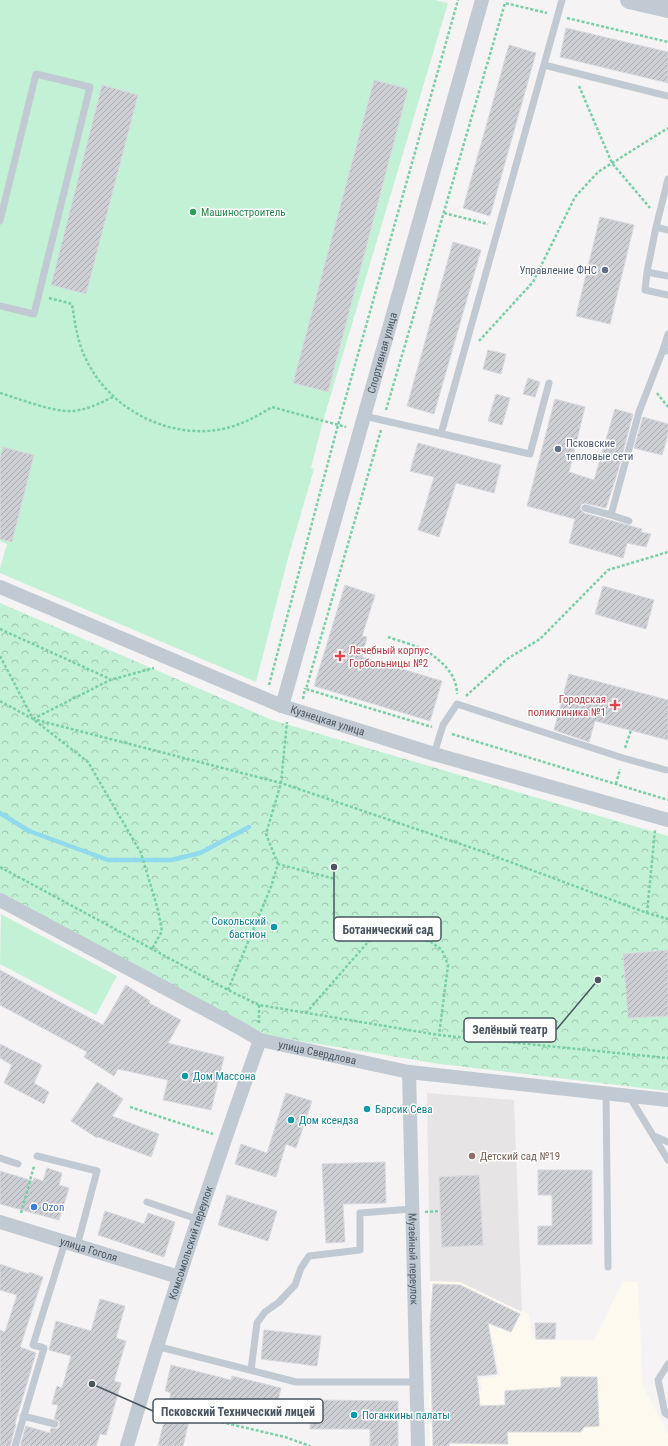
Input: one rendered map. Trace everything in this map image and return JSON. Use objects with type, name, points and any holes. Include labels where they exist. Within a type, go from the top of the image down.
[{"type":"street","name":"Спортивная улица","points":[[282,706],[482,0]]},
{"type":"street","points":[[629,0],[668,9]]},
{"type":"street","name":"Кузнецкая улица","points":[[0,586],[282,706],[434,754],[668,820]]},
{"type":"street","name":"улица Свердлова","points":[[0,900],[231,1023],[260,1040],[409,1072],[668,1100]]},
{"type":"street","name":"Комсомольский переулок","points":[[127,1446],[156,1346],[197,1219],[260,1040]]},
{"type":"street","name":"Музейный переулок","points":[[409,1072],[418,1211],[416,1382],[418,1446]]},
{"type":"street","name":"улица Гоголя","points":[[0,1222],[179,1277]]},
{"type":"lane","points":[[441,434],[562,0]]},
{"type":"lane","points":[[544,65],[668,96]]},
{"type":"lane","points":[[0,221],[36,74],[90,87],[34,314],[0,306]]},
{"type":"lane","points":[[668,179],[656,227],[645,290],[668,295]]},
{"type":"lane","points":[[656,227],[668,230]]},
{"type":"lane","points":[[647,272],[668,276]]},
{"type":"lane","points":[[611,515],[639,412],[665,350],[668,334]]},
{"type":"lane","points":[[364,416],[530,454],[549,383]]},
{"type":"lane","points":[[585,508],[629,521]]},
{"type":"lane","points":[[434,754],[443,725],[457,704],[623,758],[666,770]]},
{"type":"lane","points":[[606,1094],[608,1267]]},
{"type":"lane","points":[[629,1096],[668,1160]]},
{"type":"lane","points":[[654,1136],[668,1142]]},
{"type":"lane","points":[[15,1446],[44,1348],[34,1345],[97,1171],[37,1156]]},
{"type":"lane","points":[[0,1158],[18,1164]]},
{"type":"lane","points":[[147,1202],[197,1219]]},
{"type":"lane","points":[[250,1370],[257,1323],[265,1312],[279,1302],[296,1285],[302,1268],[309,1256],[360,1250],[360,1213],[418,1211]]},
{"type":"lane","points":[[156,1346],[296,1382],[416,1382]]},
{"type":"lane","points":[[668,1364],[658,1380],[665,1413],[668,1415]]},
{"type":"lane","points":[[23,1416],[55,1424]]},
{"type":"path","points":[[306,689],[289,682],[268,689],[338,425],[458,0]]},
{"type":"path","points":[[574,72],[612,163],[658,218]]},
{"type":"path","points":[[462,360],[533,282],[575,197],[598,172],[668,128]]},
{"type":"path","points":[[444,213],[499,227]]},
{"type":"path","points":[[38,295],[72,304],[76,333],[85,357],[97,379],[113,397],[138,415],[165,426],[193,431],[222,429],[251,420],[272,407],[338,425]]},
{"type":"path","points":[[0,393],[54,409],[72,411],[90,408],[113,397]]},
{"type":"path","points":[[457,704],[507,659],[540,639],[608,570],[668,552]]},
{"type":"path","points":[[0,629],[110,680]]},
{"type":"path","points":[[388,636],[428,651],[447,667],[453,676],[457,688],[457,704]]},
{"type":"path","points":[[0,656],[33,719],[281,784],[478,850],[647,913],[668,918]]},
{"type":"path","points":[[33,719],[110,680],[159,667]]},
{"type":"path","points":[[0,701],[33,719],[88,762],[141,853],[158,910],[162,931],[152,949]]},
{"type":"path","points":[[228,990],[271,887],[278,864],[266,834],[281,784],[287,722]]},
{"type":"path","points":[[647,913],[655,829]]},
{"type":"path","points":[[278,864],[335,879]]},
{"type":"path","points":[[0,867],[228,990],[259,1005],[440,1035],[668,1058]]},
{"type":"path","points":[[306,1013],[368,942],[380,934],[397,933],[431,942],[442,950],[448,965],[440,1035]]},
{"type":"path","points":[[130,1107],[216,1134]]},
{"type":"path","points":[[20,1217],[37,1156]]},
{"type":"path","points":[[418,1211],[440,1211]]},
{"type":"path","points":[[209,1408],[208,1419],[284,1437],[310,1446]]},
{"type":"shaded area","name":"Детский сад №19","points":[[427,1093],[514,1100],[522,1312],[460,1282],[430,1281]]},
{"type":"shaded area","points":[[430,1281],[461,1281],[529,1314],[533,1340],[594,1340],[623,1281],[638,1282],[643,1386],[668,1434],[668,1446],[430,1446],[428,1392],[482,1390],[480,1379],[500,1376],[495,1345],[461,1322],[431,1321]]},
{"type":"green space","name":"Машиностроитель","points":[[0,0],[435,0],[448,3],[323,421],[311,468],[314,469],[288,558],[256,682],[0,573],[7,544],[0,541]]},
{"type":"green space","points":[[0,603],[272,720],[668,836],[668,1091],[440,1064],[264,1035],[0,897]]},
{"type":"green space","points":[[1,914],[117,976],[96,1015],[0,964]]},
{"type":"building","points":[[566,28],[668,52],[668,83],[560,57]]},
{"type":"building","points":[[509,45],[536,53],[490,216],[463,208]]},
{"type":"building","points":[[374,80],[408,89],[328,392],[293,383]]},
{"type":"building","points":[[102,85],[138,95],[86,294],[51,285]]},
{"type":"building","name":"Управление ФНС","points":[[600,217],[634,225],[610,324],[576,316]]},
{"type":"building","points":[[453,242],[481,250],[434,414],[407,406]]},
{"type":"building","points":[[488,350],[506,354],[501,374],[483,369]]},
{"type":"building","points":[[528,378],[540,382],[535,397],[523,394]]},
{"type":"building","points":[[496,394],[510,398],[502,425],[488,421]]},
{"type":"building","points":[[555,399],[585,407],[569,472],[594,480],[615,409],[633,414],[618,471],[606,508],[584,503],[581,505],[580,509],[584,513],[642,529],[641,532],[651,534],[646,547],[627,543],[623,558],[569,543],[575,519],[527,506]]},
{"type":"building","points":[[643,417],[668,424],[668,435],[662,455],[634,448]]},
{"type":"building","points":[[418,443],[501,465],[494,493],[456,483],[439,537],[418,530],[434,477],[410,471]]},
{"type":"building","points":[[3,447],[34,455],[12,542],[0,539],[0,458]]},
{"type":"building","name":"Лечебный корпус Горбольницы №2","points":[[345,585],[375,595],[362,636],[367,637],[362,657],[442,681],[430,721],[314,686]]},
{"type":"building","points":[[603,586],[654,600],[646,629],[595,614]]},
{"type":"building","name":"Городская поликлиника №1","points":[[569,674],[668,700],[668,740],[595,721],[589,742],[554,730]]},
{"type":"building","points":[[668,950],[668,1016],[628,1018],[623,954]]},
{"type":"building","points":[[0,970],[103,1025],[126,985],[150,1001],[149,1003],[181,1020],[168,1043],[224,1057],[211,1110],[163,1100],[168,1080],[118,1069],[114,1076],[84,1057],[87,1052],[0,1005]]},
{"type":"building","points":[[0,1044],[42,1065],[34,1083],[49,1092],[44,1104],[4,1083],[12,1065],[0,1058]]},
{"type":"building","points":[[97,1082],[123,1099],[112,1116],[159,1134],[151,1157],[98,1137],[97,1138],[71,1121]]},
{"type":"building","points":[[286,1093],[312,1101],[296,1148],[286,1144],[276,1177],[235,1164],[241,1144],[267,1153]]},
{"type":"building","points":[[385,1162],[386,1203],[343,1204],[345,1242],[326,1243],[322,1164]]},
{"type":"building","points":[[47,1168],[62,1173],[59,1185],[69,1188],[59,1220],[0,1204],[0,1171],[33,1181],[34,1178],[43,1181]]},
{"type":"building","points":[[538,1170],[592,1170],[592,1244],[538,1245],[538,1226],[552,1226],[552,1195],[538,1195]]},
{"type":"building","points":[[479,1175],[483,1245],[442,1247],[439,1177]]},
{"type":"building","points":[[227,1195],[277,1211],[268,1241],[218,1225]]},
{"type":"building","points":[[105,1211],[144,1224],[148,1213],[175,1222],[164,1257],[98,1235]]},
{"type":"building","points":[[0,1264],[43,1277],[20,1347],[36,1353],[15,1423],[10,1446],[0,1446],[0,1330],[5,1332],[17,1295],[0,1290]]},
{"type":"building","points":[[433,1284],[460,1285],[520,1314],[511,1332],[488,1323],[497,1374],[477,1376],[480,1406],[505,1405],[505,1391],[561,1387],[561,1377],[597,1377],[599,1426],[584,1427],[581,1432],[507,1432],[508,1444],[449,1443],[449,1446],[433,1446],[430,1326]]},
{"type":"building","points":[[100,1299],[125,1306],[116,1338],[126,1341],[114,1381],[121,1383],[106,1435],[100,1434],[96,1446],[20,1446],[26,1426],[50,1433],[51,1428],[57,1429],[60,1426],[59,1421],[54,1419],[58,1405],[52,1404],[57,1386],[62,1388],[71,1356],[49,1350],[56,1321],[91,1331]]},
{"type":"building","points":[[535,1323],[556,1323],[555,1339],[536,1339]]},
{"type":"building","points":[[264,1330],[321,1336],[317,1366],[261,1359]]},
{"type":"building","points":[[171,1365],[231,1380],[232,1376],[281,1388],[274,1417],[215,1403],[213,1409],[193,1404],[183,1446],[158,1446],[171,1393],[165,1391]]},
{"type":"building","name":"Поганкины палаты","points":[[311,1400],[398,1401],[398,1446],[370,1446],[370,1429],[310,1429]]},
{"type":"waterway","points":[[0,813],[29,831],[108,860],[171,860],[200,853],[249,827]]},
{"type":"place","name":"Машиностроитель","points":[[193,212]]},
{"type":"place","name":"Управление ФНС","points":[[605,270]]},
{"type":"place","name":"Псковские тепловые сети","points":[[558,449]]},
{"type":"place","name":"Лечебный корпус Горбольницы №2","points":[[340,656]]},
{"type":"place","name":"Городская поликлиника №1","points":[[615,705]]},
{"type":"place","name":"Ботанический сад","points":[[334,867]]},
{"type":"place","name":"Сокольский бастион","points":[[274,927]]},
{"type":"place","name":"Зелёный театр","points":[[598,980]]},
{"type":"place","name":"Дом Масcона","points":[[185,1076]]},
{"type":"place","name":"Барсик Сева","points":[[367,1109]]},
{"type":"place","name":"Дом ксендза","points":[[291,1120]]},
{"type":"place","name":"Детский сад №19","points":[[472,1156]]},
{"type":"place","name":"Ozon","points":[[34,1207]]},
{"type":"place","name":"Псковский Технический лицей","points":[[92,1384]]},
{"type":"place","name":"Поганкины палаты","points":[[354,1415]]}]
